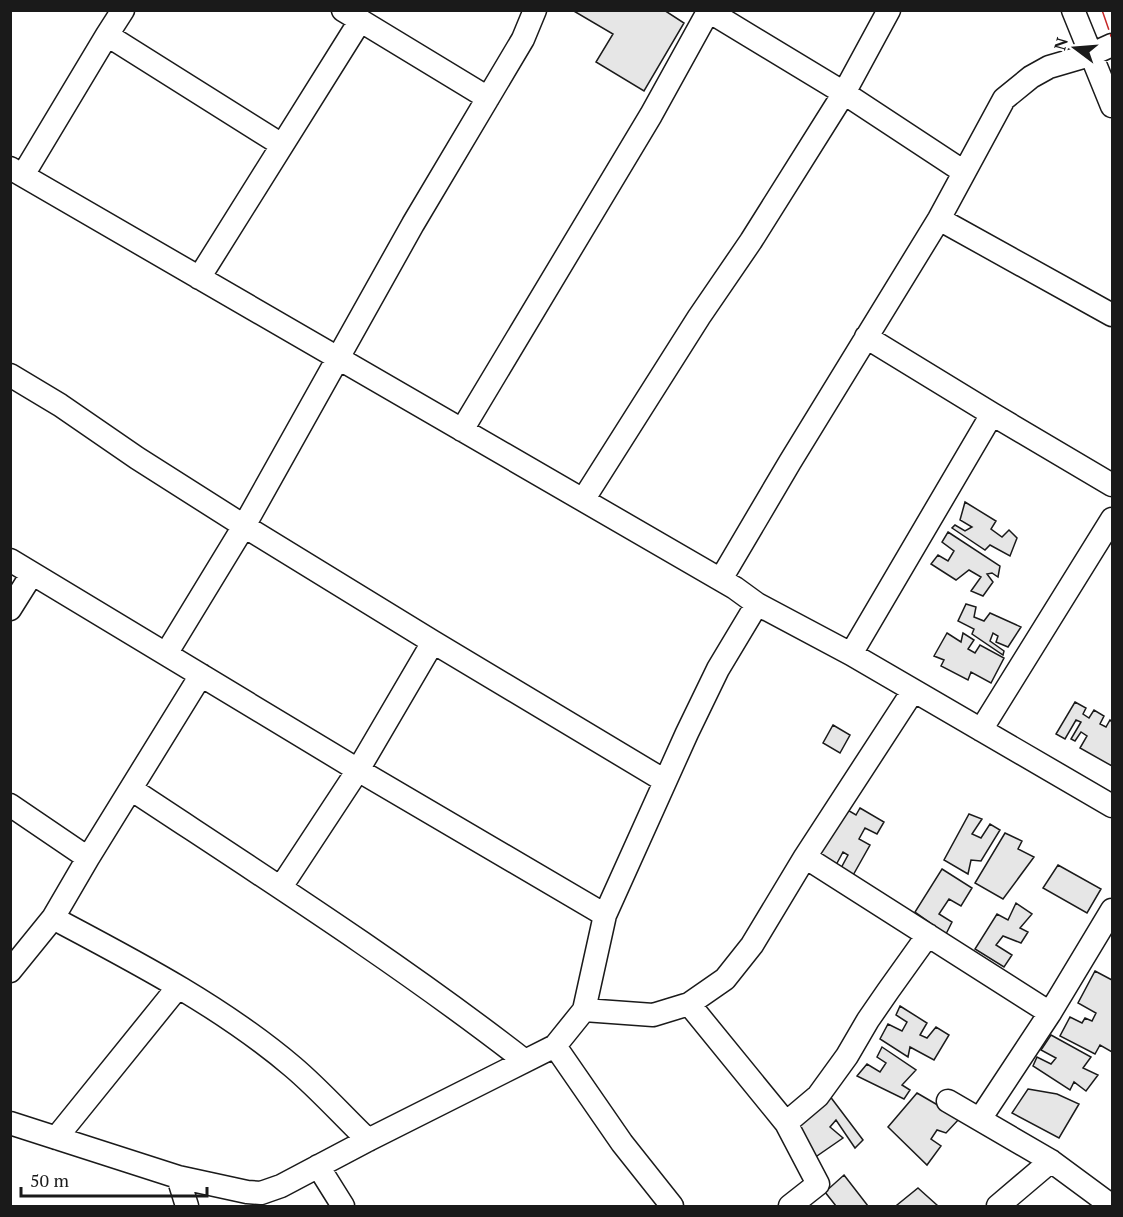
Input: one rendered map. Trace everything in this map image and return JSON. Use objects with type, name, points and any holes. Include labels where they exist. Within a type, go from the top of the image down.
[{"type":"street","points":[[123,10],[17,172],[721,579],[757,604],[851,654],[1113,806]]},
{"type":"street","points":[[166,654],[244,526],[413,224],[523,39],[535,10]]},
{"type":"street","points":[[583,500],[844,93],[889,10]]},
{"type":"street","points":[[1073,10],[1113,106]]},
{"type":"street","points":[[462,430],[651,115],[708,11],[844,93],[964,172]]},
{"type":"street","points":[[199,278],[282,146],[352,16],[488,98]]},
{"type":"street","points":[[107,35],[282,146]]},
{"type":"street","points":[[721,579],[939,219],[1004,99],[1031,77],[1049,67],[1090,55],[1113,45]]},
{"type":"street","points":[[939,219],[1113,315]]},
{"type":"street","points":[[866,337],[1113,485]]},
{"type":"street","points":[[10,375],[60,405],[137,458],[244,526],[665,781]]},
{"type":"street","points":[[851,654],[992,414]]},
{"type":"street","points":[[981,730],[1113,519]]},
{"type":"street","points":[[10,560],[358,770],[605,915]]},
{"type":"street","points":[[10,609],[33,574]]},
{"type":"street","points":[[10,1123],[178,1177],[261,1193],[281,1186],[555,1046],[584,1010],[605,915],[718,669],[757,604]]},
{"type":"street","points":[[281,887],[358,770],[433,642]]},
{"type":"street","points":[[10,971],[53,918],[201,675]]},
{"type":"street","points":[[584,1010],[653,1015],[689,1004],[724,979],[752,945],[805,857],[913,691]]},
{"type":"street","points":[[131,789],[281,887],[419,982],[525,1061]]},
{"type":"street","points":[[13,812],[88,858]]},
{"type":"street","points":[[805,857],[1050,1013]]},
{"type":"street","points":[[980,1119],[1050,1013],[1113,910]]},
{"type":"street","points":[[53,918],[178,987],[253,1036],[294,1067],[368,1140]]},
{"type":"street","points":[[786,1124],[818,1096],[928,935]]},
{"type":"street","points":[[56,1138],[178,987]]},
{"type":"street","points":[[689,1004],[786,1124],[818,1184],[790,1206]]},
{"type":"street","points":[[555,1046],[622,1143],[672,1206]]},
{"type":"street","points":[[948,1101],[1051,1161],[1111,1202]]},
{"type":"street","points":[[998,1206],[1051,1161]]},
{"type":"street","points":[[318,1166],[343,1206]]},
{"type":"street","points":[[178,1177],[187,1206]]},
{"type":"building","points":[[572,10],[664,10],[684,23],[644,91],[596,62],[613,34]]},
{"type":"building","points":[[965,502],[996,521],[991,529],[1002,537],[1009,530],[1017,538],[1010,556],[990,545],[985,550],[952,528],[955,525],[965,531],[972,527],[960,520]]},
{"type":"building","points":[[948,532],[1000,566],[998,577],[992,573],[987,574],[993,582],[983,596],[971,591],[981,577],[969,570],[956,580],[931,564],[938,555],[948,561],[954,551],[942,542]]},
{"type":"building","points":[[966,604],[976,607],[974,617],[984,621],[990,613],[1021,627],[1008,647],[996,642],[998,636],[993,633],[990,641],[1004,651],[1003,655],[972,634],[974,629],[958,621]]},
{"type":"building","points":[[947,633],[961,642],[963,633],[974,640],[968,649],[975,653],[980,645],[1004,658],[991,683],[971,672],[968,680],[941,666],[944,660],[934,656]]},
{"type":"building","points":[[1075,702],[1086,708],[1083,714],[1089,718],[1094,710],[1104,716],[1100,724],[1106,727],[1110,720],[1112,722],[1112,766],[1080,748],[1087,736],[1081,732],[1075,741],[1071,739],[1081,722],[1076,720],[1065,739],[1056,734]]},
{"type":"building","points":[[833,725],[850,735],[840,753],[823,743]]},
{"type":"building","points":[[860,808],[884,822],[877,834],[865,828],[859,839],[870,845],[852,877],[840,870],[848,855],[843,852],[836,865],[819,855],[846,809],[856,815]]},
{"type":"building","points":[[969,814],[982,819],[972,834],[981,838],[990,824],[1000,830],[981,861],[971,860],[968,874],[944,860]]},
{"type":"building","points":[[1005,833],[1022,841],[1018,849],[1034,857],[1003,899],[975,883]]},
{"type":"building","points":[[1058,865],[1101,889],[1087,913],[1043,888]]},
{"type":"building","points":[[942,869],[972,888],[961,906],[949,899],[939,914],[952,922],[946,934],[915,912]]},
{"type":"building","points":[[1016,903],[1032,914],[1020,928],[1028,932],[1021,943],[1003,936],[996,945],[1012,955],[1004,967],[975,949],[997,914],[1008,920]]},
{"type":"building","points":[[1095,971],[1112,980],[1112,1052],[1100,1045],[1095,1054],[1060,1036],[1070,1017],[1082,1023],[1085,1018],[1092,1021],[1096,1013],[1078,1003]]},
{"type":"building","points":[[900,1006],[927,1023],[920,1035],[927,1038],[936,1027],[949,1035],[934,1060],[910,1047],[908,1057],[880,1039],[888,1024],[902,1031],[907,1022],[896,1015]]},
{"type":"building","points":[[1051,1035],[1091,1057],[1083,1068],[1098,1075],[1086,1091],[1074,1082],[1070,1090],[1033,1066],[1037,1057],[1051,1064],[1056,1058],[1041,1050]]},
{"type":"building","points":[[882,1047],[916,1070],[902,1085],[910,1090],[904,1099],[857,1076],[867,1064],[880,1072],[886,1063],[877,1057]]},
{"type":"building","points":[[1028,1089],[1057,1094],[1079,1104],[1059,1138],[1012,1113]]},
{"type":"building","points":[[917,1093],[960,1118],[946,1133],[937,1130],[931,1139],[941,1146],[927,1165],[888,1127]]},
{"type":"building","points":[[829,1095],[863,1140],[855,1148],[836,1120],[830,1127],[843,1138],[814,1158],[792,1129]]},
{"type":"building","points":[[844,1175],[868,1206],[836,1206],[825,1192]]},
{"type":"building","points":[[918,1188],[938,1206],[897,1205]]},
{"type":"power","points":[[1102,10],[1112,39]]}]
